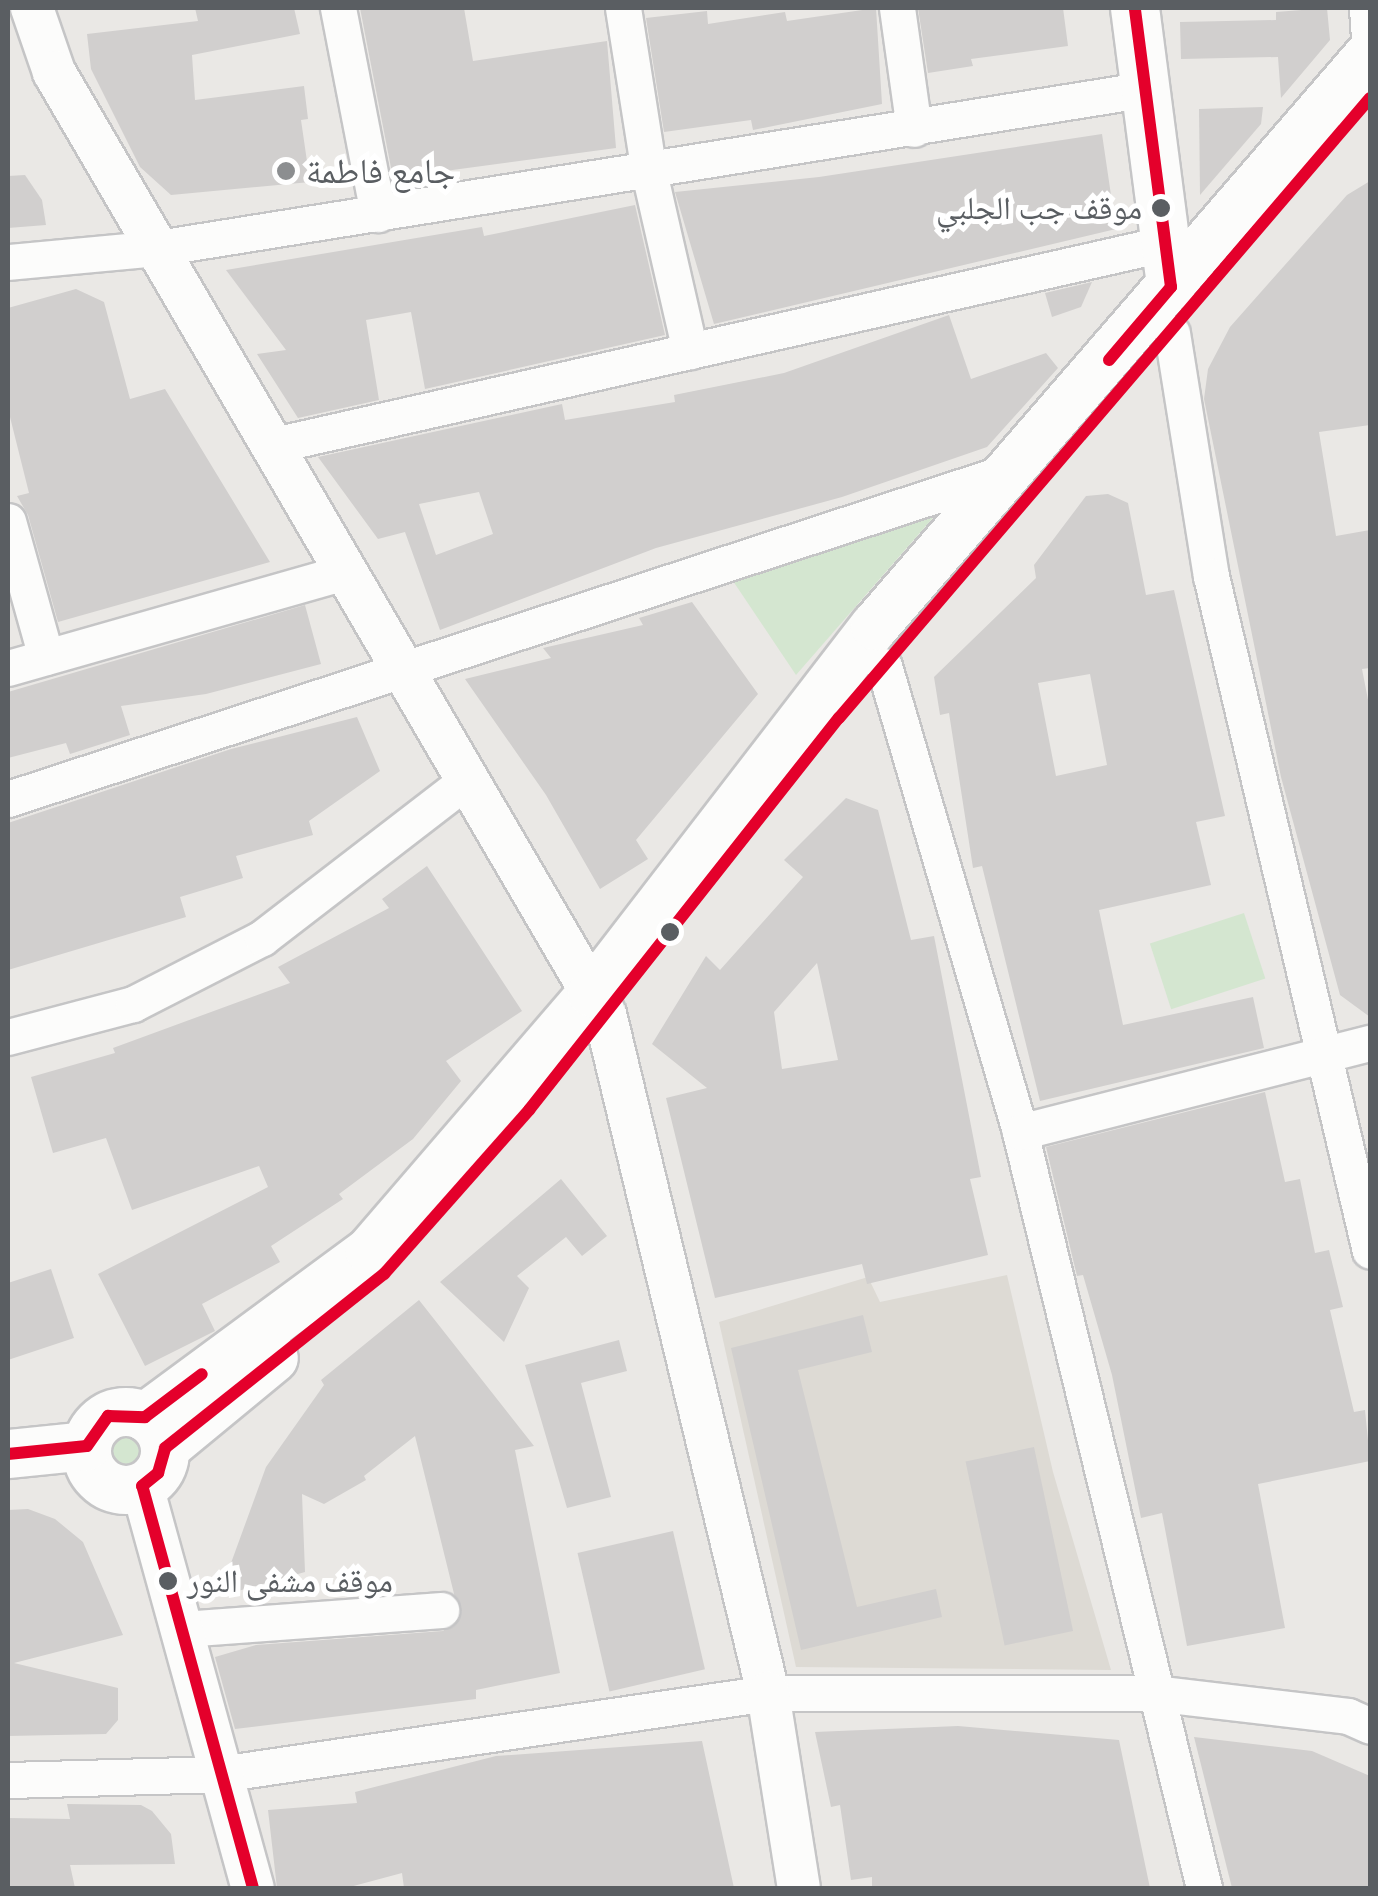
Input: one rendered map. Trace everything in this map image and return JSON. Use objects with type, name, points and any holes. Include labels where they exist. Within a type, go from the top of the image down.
[{"type":"main road","points":[[1135,8],[1141,90],[1167,265]]},
{"type":"main road","points":[[87,1446],[100,1480],[124,1490],[150,1450],[384,1274],[530,1110],[599,1003],[876,626],[1017,469],[1167,265],[1370,54]]},
{"type":"main road","points":[[599,1003],[1370,98]]},
{"type":"main road","points":[[8,1454],[87,1446],[108,1416],[150,1450]]},
{"type":"street","points":[[32,8],[54,72],[599,1003],[768,1693],[799,1888]]},
{"type":"street","points":[[338,8],[378,214]]},
{"type":"street","points":[[623,8],[649,172],[690,352]]},
{"type":"street","points":[[897,8],[914,130]]},
{"type":"street","points":[[1367,8],[1370,54]]},
{"type":"street","points":[[8,262],[158,248],[914,130],[1141,90]]},
{"type":"street","points":[[274,445],[690,352],[1167,265]]},
{"type":"street","points":[[1172,333],[1212,576],[1370,1252]]},
{"type":"street","points":[[8,798],[1017,469]]},
{"type":"street","points":[[8,521],[46,657]]},
{"type":"street","points":[[8,668],[348,571]]},
{"type":"street","points":[[884,666],[1020,1132],[1153,1693],[1204,1888]]},
{"type":"street","points":[[8,1037],[134,1004],[262,938],[470,778]]},
{"type":"street","points":[[1020,1132],[1370,1043]]},
{"type":"street","points":[[150,1450],[184,1628],[220,1774],[254,1888]]},
{"type":"street","points":[[184,1628],[441,1610]]},
{"type":"street","points":[[8,1780],[220,1774],[768,1693],[1153,1693],[1348,1716],[1370,1726]]},
{"type":"shaded area","points":[[1007,1275],[1053,1472],[1111,1670],[796,1667],[719,1322],[868,1277],[880,1302]]},
{"type":"green space","points":[[938,512],[796,675],[733,581]]},
{"type":"green space","points":[[1244,913],[1265,979],[1171,1009],[1150,944]]},
{"type":"green space","points":[[125,1429],[141,1436],[148,1452],[141,1468],[125,1475],[109,1468],[102,1452],[109,1436]]},
{"type":"building","points":[[195,8],[294,8],[300,34],[192,55],[195,100],[304,86],[308,119],[301,120],[310,182],[171,195],[140,167],[91,69],[87,34],[198,21]]},
{"type":"building","points":[[360,8],[464,8],[473,61],[607,41],[616,148],[393,178]]},
{"type":"building","points":[[876,8],[882,104],[753,130],[751,120],[664,132],[646,18],[707,11],[708,24],[785,12],[787,21]]},
{"type":"building","points":[[918,8],[1063,8],[1068,46],[971,59],[973,66],[928,73]]},
{"type":"building","points":[[1327,8],[1330,40],[1281,98],[1278,57],[1181,59],[1180,22],[1276,20],[1276,12]]},
{"type":"building","points":[[1263,107],[1261,124],[1200,195],[1199,109]]},
{"type":"building","points":[[1102,134],[1116,229],[714,324],[675,192],[819,177]]},
{"type":"building","points":[[25,175],[42,200],[46,225],[8,228],[8,176]]},
{"type":"building","points":[[1370,181],[1370,425],[1319,432],[1336,536],[1370,530],[1370,668],[1362,669],[1370,710],[1370,1017],[1340,995],[1281,777],[1204,399],[1208,369],[1230,327],[1347,195]]},
{"type":"building","points":[[635,205],[665,335],[425,389],[411,312],[366,320],[379,400],[298,418],[257,354],[286,350],[226,270],[482,227],[484,236]]},
{"type":"building","points":[[1092,282],[1081,307],[1052,317],[1045,293]]},
{"type":"building","points":[[76,289],[104,302],[130,399],[165,389],[270,562],[58,622],[28,515],[17,496],[29,493],[8,409],[8,308]]},
{"type":"building","points":[[949,315],[971,379],[1046,353],[1058,368],[987,447],[842,497],[656,548],[440,630],[405,532],[378,539],[318,457],[562,404],[565,420],[675,402],[674,395],[784,373]],"holes":[[[479,492],[493,534],[436,555],[419,504]]]},
{"type":"building","points":[[1108,494],[1128,503],[1146,595],[1174,590],[1225,816],[1196,822],[1211,885],[1099,910],[1123,1025],[1253,997],[1264,1048],[1040,1101],[982,866],[973,868],[949,713],[940,715],[934,677],[1036,578],[1034,565],[1086,496]],"holes":[[[1090,674],[1107,765],[1056,776],[1038,683]]]},
{"type":"building","points":[[692,602],[758,694],[636,840],[648,859],[600,889],[546,795],[465,679],[551,658],[543,648],[643,625],[639,618]]},
{"type":"building","points":[[305,605],[321,664],[206,694],[121,706],[130,735],[70,754],[66,743],[8,758],[8,692]]},
{"type":"building","points":[[357,717],[380,771],[309,821],[313,835],[236,856],[243,878],[180,897],[186,917],[8,970],[8,823],[231,749]]},
{"type":"building","points":[[846,798],[878,810],[911,940],[934,936],[981,1177],[970,1179],[988,1255],[867,1284],[862,1264],[715,1298],[666,1098],[707,1088],[652,1044],[706,956],[720,970],[803,877],[784,860]],"holes":[[[817,963],[838,1060],[782,1069],[774,1012]]]},
{"type":"building","points":[[427,866],[522,1011],[446,1061],[461,1081],[413,1139],[339,1194],[343,1199],[271,1246],[280,1262],[202,1304],[215,1331],[145,1366],[98,1274],[268,1187],[259,1166],[132,1210],[106,1138],[53,1153],[31,1077],[115,1053],[113,1048],[290,983],[278,967],[389,908],[382,899]]},
{"type":"building","points":[[1265,1092],[1285,1182],[1300,1179],[1315,1253],[1329,1250],[1343,1307],[1330,1310],[1354,1412],[1365,1410],[1370,1461],[1258,1484],[1285,1628],[1187,1646],[1162,1513],[1141,1518],[1112,1375],[1083,1275],[1077,1276],[1046,1147]]},
{"type":"building","points":[[561,1179],[607,1236],[582,1256],[566,1237],[517,1276],[529,1288],[504,1342],[440,1282]]},
{"type":"building","points":[[51,1269],[74,1338],[8,1360],[8,1283]]},
{"type":"building","points":[[419,1300],[534,1446],[515,1450],[560,1673],[476,1690],[476,1699],[235,1729],[215,1657],[256,1645],[443,1631],[460,1618],[415,1436],[364,1476],[366,1480],[324,1504],[302,1494],[305,1572],[238,1591],[223,1585],[266,1467],[324,1385],[321,1380]]},
{"type":"building","points":[[863,1315],[872,1352],[798,1370],[857,1607],[936,1589],[942,1617],[801,1650],[731,1348]]},
{"type":"building","points":[[619,1340],[627,1371],[581,1383],[611,1497],[567,1508],[525,1365]]},
{"type":"building","points":[[1034,1447],[1073,1631],[1005,1645],[966,1462]]},
{"type":"building","points":[[28,1509],[55,1519],[83,1542],[123,1635],[14,1663],[118,1688],[118,1720],[106,1734],[8,1736],[8,1510]]},
{"type":"building","points":[[673,1531],[705,1669],[609,1691],[578,1553]]},
{"type":"building","points":[[958,1726],[1119,1740],[1150,1888],[872,1888],[872,1877],[851,1880],[840,1805],[831,1807],[815,1732]]},
{"type":"building","points":[[1194,1737],[1312,1751],[1370,1776],[1370,1888],[1232,1888]]},
{"type":"building","points":[[702,1741],[734,1888],[404,1888],[402,1873],[346,1888],[277,1888],[268,1810],[357,1803],[355,1792],[496,1756]]},
{"type":"building","points":[[67,1804],[141,1805],[152,1811],[171,1834],[175,1864],[70,1865],[75,1888],[8,1888],[8,1818],[70,1819]]},
{"type":"transit line","points":[[1109,360],[1171,287],[1135,8]]},
{"type":"transit line","points":[[253,1888],[142,1486],[158,1473],[165,1448],[384,1274],[529,1110],[839,718],[1370,98]]},
{"type":"transit line","points":[[8,1454],[87,1446],[108,1416],[145,1417],[202,1374]]},
{"type":"place","name":"جامع فاطمة","points":[[286,171]]},
{"type":"place","name":"موقف جب الجلبي","points":[[1161,208]]},
{"type":"place","name":"موقف مشفى النور","points":[[168,1581]]}]
